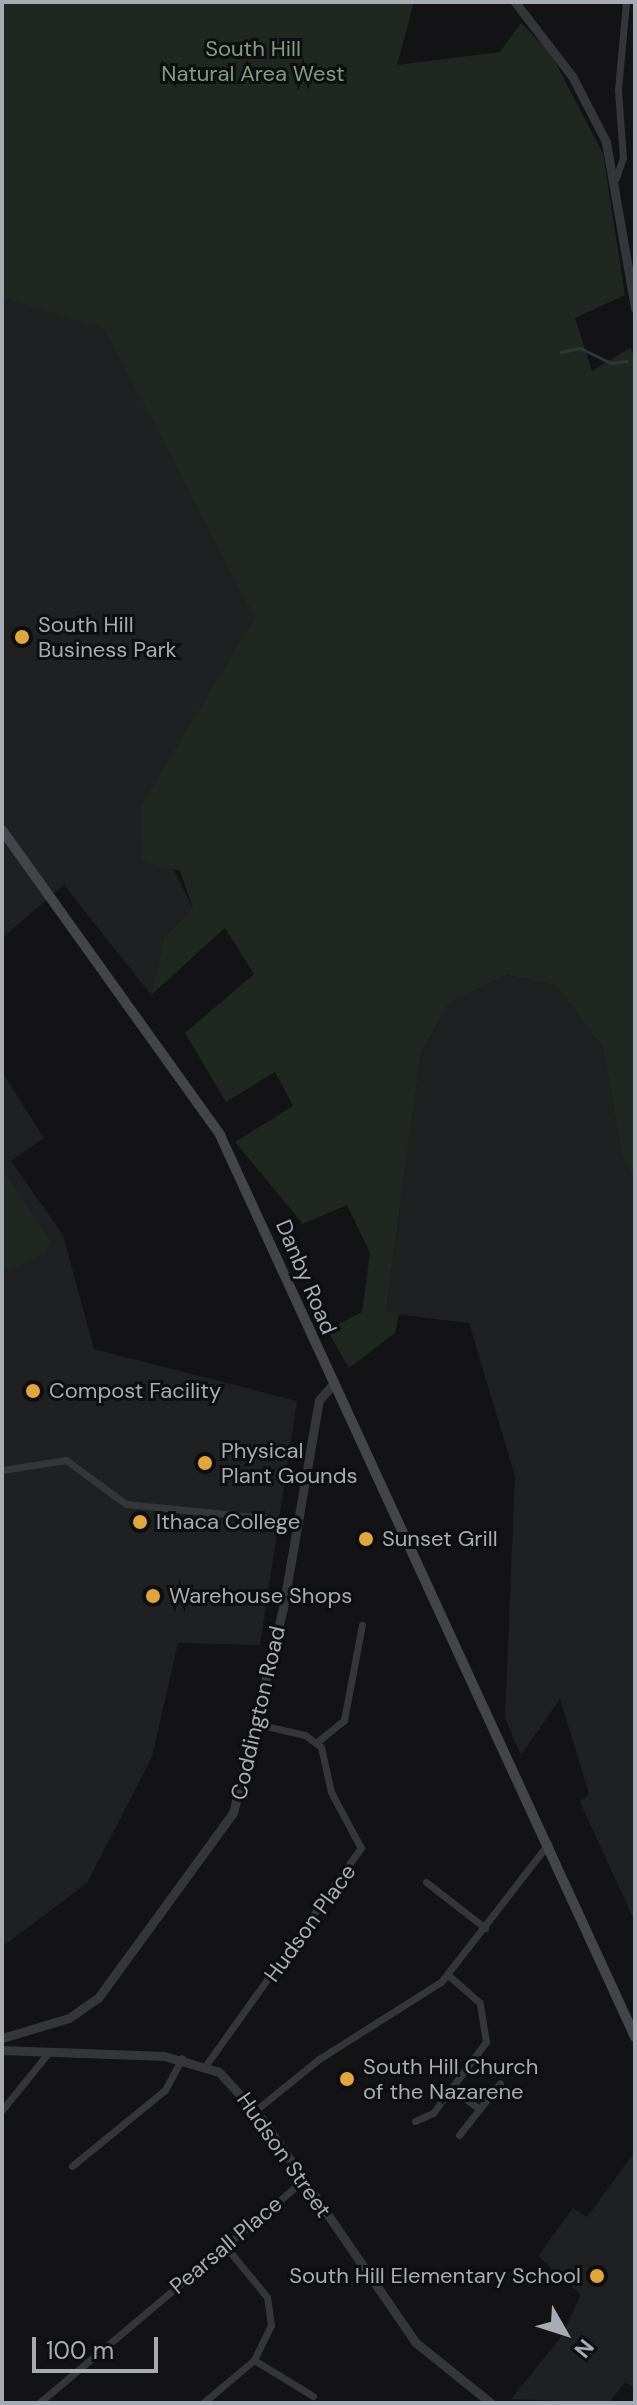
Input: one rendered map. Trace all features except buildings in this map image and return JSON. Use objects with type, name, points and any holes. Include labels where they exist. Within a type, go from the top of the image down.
[{"type":"main road","name":"Danby Road","points":[[2,830],[220,1135],[635,2037]]},
{"type":"street","points":[[515,2],[572,76],[616,178],[635,308]]},
{"type":"street","points":[[616,178],[623,158],[618,90],[626,2]]},
{"type":"street","name":"Coddington Road","points":[[2,2038],[69,2018],[115,1978],[229,1821],[257,1724],[319,1400],[334,1383]]},
{"type":"street","points":[[2,1470],[66,1460],[126,1504],[297,1521]]},
{"type":"street","points":[[257,1724],[317,1742],[344,1720],[362,1625]]},
{"type":"street","name":"Hudson Place","points":[[206,2065],[360,1855],[360,1836],[331,1792],[317,1742]]},
{"type":"street","points":[[256,2110],[319,2059],[448,1975],[548,1844]]},
{"type":"street","points":[[426,1882],[485,1928]]},
{"type":"street","points":[[415,2121],[452,2089],[486,2042],[479,2000],[448,1975]]},
{"type":"street","name":"Hudson Street","points":[[2,2050],[182,2058],[206,2065],[256,2110],[415,2342],[454,2380],[491,2403]]},
{"type":"street","points":[[2,2110],[49,2052]]},
{"type":"street","points":[[72,2166],[165,2090],[182,2058]]},
{"type":"street","points":[[459,2135],[500,2083]]},
{"type":"street","points":[[452,2089],[480,2109]]},
{"type":"street","name":"Pearsall Place","points":[[39,2403],[303,2181]]},
{"type":"street","points":[[203,2403],[254,2360],[268,2334],[270,2306],[226,2247]]},
{"type":"street","points":[[254,2360],[313,2396]]},
{"type":"shaded area","points":[[2,297],[105,328],[256,618],[141,805],[193,908],[164,938],[151,995],[64,885],[2,938]]},
{"type":"shaded area","points":[[507,975],[557,986],[603,1048],[622,1154],[635,1180],[635,1922],[580,1802],[589,1794],[560,1699],[521,1755],[505,1718],[515,1476],[469,1323],[386,1313],[421,1052],[450,1002]]},
{"type":"shaded area","name":"Ithaca College","points":[[2,1072],[44,1138],[11,1161],[63,1235],[94,1349],[297,1401],[260,1645],[178,1643],[152,1757],[87,1883],[2,1947]]},
{"type":"shaded area","name":"South Hill Elementary School","points":[[635,2151],[635,2388],[625,2382],[609,2403],[511,2399],[561,2337],[581,2295],[538,2256],[573,2208],[587,2217]]},
{"type":"green space","name":"South Hill Natural Area West","points":[[2,2],[414,2],[397,65],[500,52],[521,23],[551,54],[603,154],[625,295],[575,318],[592,371],[630,348],[635,358],[635,1180],[622,1154],[603,1048],[557,986],[507,975],[450,1002],[421,1052],[386,1312],[399,1314],[395,1333],[349,1368],[327,1330],[362,1312],[370,1253],[347,1205],[303,1224],[235,1142],[293,1106],[275,1072],[226,1102],[185,1033],[254,974],[225,928],[151,995],[164,938],[193,908],[180,871],[142,861],[141,805],[255,618],[105,329],[2,297]]},
{"type":"green space","points":[[2,1169],[50,1241],[44,1255],[2,1272]]},
{"type":"waterway","points":[[561,352],[580,348],[611,363],[627,361]]},
{"type":"place","name":"South Hill Business Park","points":[[22,637]]},
{"type":"place","name":"Compost Facility","points":[[33,1391]]},
{"type":"place","name":"Physical Plant Gounds","points":[[205,1463]]},
{"type":"place","name":"Ithaca College","points":[[140,1522]]},
{"type":"place","name":"Sunset Grill","points":[[366,1539]]},
{"type":"place","name":"Warehouse Shops","points":[[153,1596]]},
{"type":"place","name":"South Hill Church of the Nazarene","points":[[347,2079]]},
{"type":"place","name":"South Hill Elementary School","points":[[597,2276]]}]
